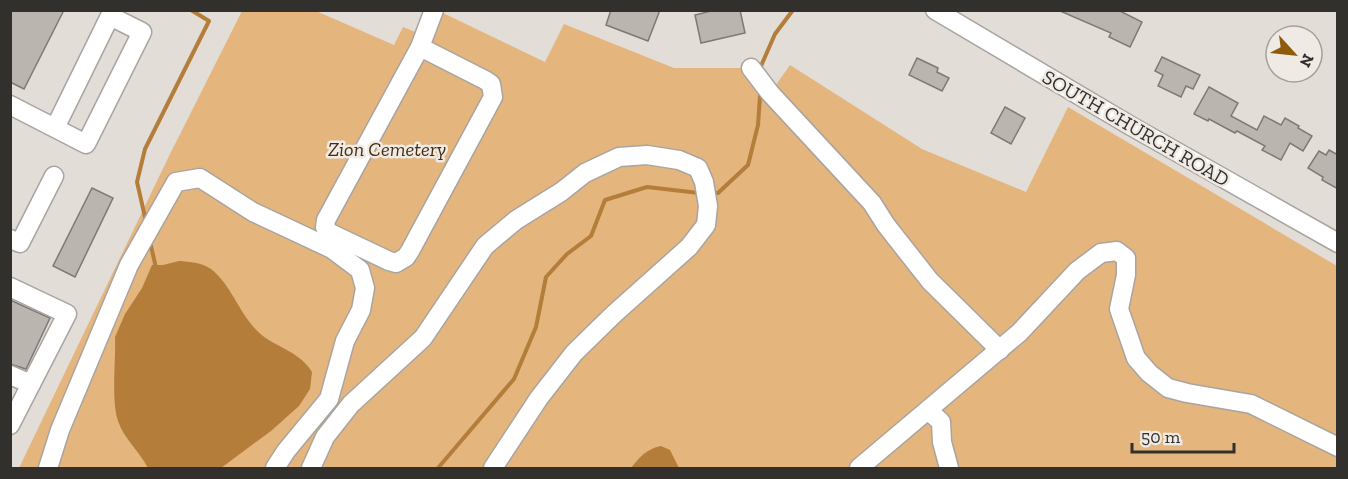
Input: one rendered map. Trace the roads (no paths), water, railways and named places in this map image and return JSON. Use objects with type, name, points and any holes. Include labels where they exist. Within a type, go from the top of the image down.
[{"type":"street","points":[[420,47],[491,84],[493,97],[406,258],[396,263],[330,233],[326,220],[420,47],[434,10]]},
{"type":"street","name":"SOUTH CHURCH ROAD","points":[[935,10],[1131,126],[1338,243]]},
{"type":"street","points":[[10,105],[86,144],[142,32],[110,15],[55,128]]},
{"type":"street","points":[[751,68],[770,93],[872,203],[930,280],[1000,350]]},
{"type":"street","points":[[310,468],[325,437],[351,404],[423,338],[485,246],[516,220],[561,192],[585,173],[619,157],[647,155],[679,160],[698,168],[704,184],[707,203],[706,225],[689,247],[574,353],[539,398],[493,468]]},
{"type":"street","points":[[10,239],[20,243],[54,176]]},
{"type":"street","points":[[48,468],[60,430],[129,266],[176,182],[201,178],[253,212],[332,249],[360,270],[365,288],[361,310],[345,341],[329,399],[286,451],[275,468]]},
{"type":"street","points":[[860,468],[1019,333],[1077,271],[1101,253],[1117,251],[1126,258],[1126,275],[1120,295],[1119,309],[1136,358],[1149,373],[1168,387],[1187,393],[1251,404],[1338,447]]},
{"type":"street","points":[[10,287],[67,314],[10,425]]},
{"type":"street","points":[[10,375],[31,384]]},
{"type":"street","points":[[929,411],[941,422],[942,442],[949,468]]},
{"type":"waterway","points":[[145,217],[137,182],[145,149],[209,21],[191,10]]},
{"type":"waterway","points":[[761,66],[775,34],[793,10]]},
{"type":"waterway","points":[[710,193],[718,193],[748,165],[758,125],[760,96]]},
{"type":"waterway","points":[[438,468],[514,379],[536,327],[546,277],[567,254],[591,236],[605,200],[647,187],[699,193]]},
{"type":"waterway","points":[[151,246],[156,268]]},
{"type":"park label","name":"Zion Cemetery","points":[[387,149]]}]
